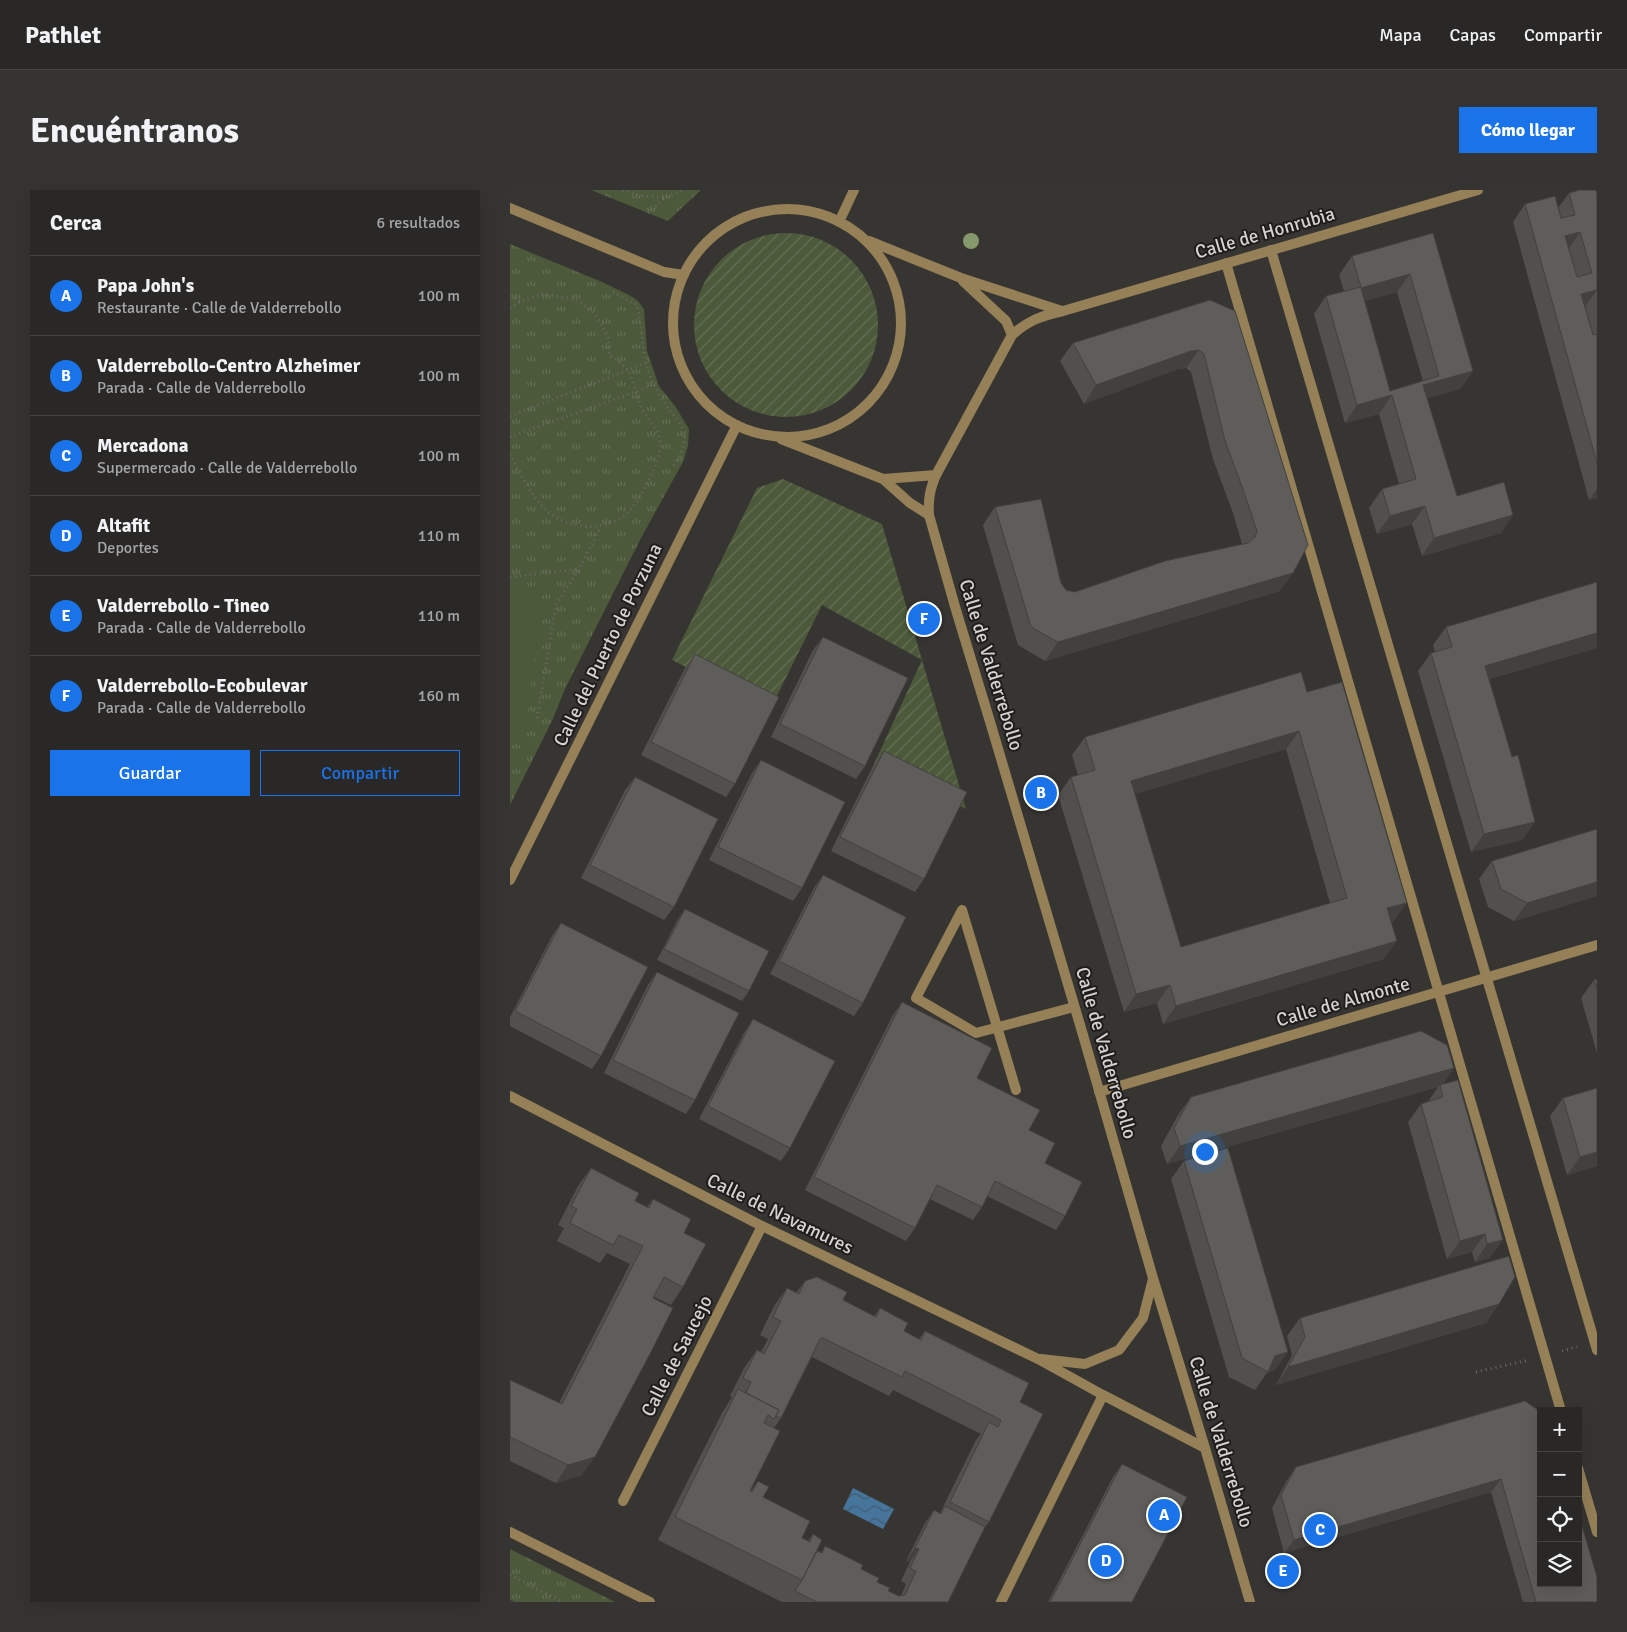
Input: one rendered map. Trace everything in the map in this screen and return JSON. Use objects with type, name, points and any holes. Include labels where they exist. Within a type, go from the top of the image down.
[{"type":"street","points":[[839,222],[854,190]]},
{"type":"street","name":"Calle de Honrubia","points":[[1063,311],[1478,190]]},
{"type":"street","points":[[510,208],[664,272],[684,275]]},
{"type":"street","points":[[929,514],[910,503],[883,480],[776,437],[737,425],[715,412],[696,392],[681,364],[674,333],[675,303],[684,275],[696,253],[717,233],[747,216],[781,208],[813,212],[839,222],[868,241],[961,278],[1063,311]]},
{"type":"street","points":[[776,437],[806,436],[840,424],[870,404],[891,371],[901,340],[900,306],[893,280],[881,258],[868,241]]},
{"type":"street","points":[[1271,250],[1597,1350]]},
{"type":"street","points":[[1226,263],[1560,1407]]},
{"type":"street","points":[[961,278],[1006,320],[1012,335]]},
{"type":"street","name":"Calle de Valderrebollo","points":[[1063,311],[1040,316],[1022,326],[1012,335],[936,475],[930,488],[928,500],[929,514],[1250,1602]]},
{"type":"street","name":"Calle del Puerto de Porzuna","points":[[510,880],[737,425]]},
{"type":"street","points":[[883,480],[936,475]]},
{"type":"street","points":[[1016,1090],[997,1028],[962,910],[916,998],[976,1033],[997,1028],[1074,1007]]},
{"type":"street","name":"Calle de Almonte","points":[[1099,1092],[1188,1064],[1597,946]]},
{"type":"street","name":"Calle de Navamures","points":[[510,1096],[762,1226],[1038,1359],[1206,1448]]},
{"type":"street","name":"Calle de Saucejo","points":[[623,1501],[762,1226]]},
{"type":"street","name":"Calle de Navamures","points":[[1038,1359],[1085,1364],[1119,1350],[1143,1318],[1153,1278]]},
{"type":"street","points":[[1001,1602],[1103,1395]]},
{"type":"street","points":[[1582,1481],[1597,1532]]},
{"type":"street","points":[[510,1532],[650,1602]]},
{"type":"path","points":[[623,190],[644,196],[664,198]]},
{"type":"path","points":[[648,213],[664,198],[683,190]]},
{"type":"path","points":[[613,292],[637,306],[646,363],[654,385],[665,405],[680,424],[684,434],[684,446],[673,468]]},
{"type":"path","points":[[510,308],[521,301],[543,294],[573,299],[589,308],[601,323],[608,338],[609,355],[628,370],[642,408],[652,422],[659,438],[659,453],[654,470],[637,501],[626,514],[601,527],[582,526],[564,521],[546,510],[525,483],[510,454]]},
{"type":"path","points":[[510,296],[521,301]]},
{"type":"path","points":[[510,416],[646,363]]},
{"type":"path","points":[[510,437],[654,385]]},
{"type":"path","points":[[537,718],[556,605],[579,569],[601,527]]},
{"type":"path","points":[[510,577],[579,569]]},
{"type":"path","points":[[510,1575],[563,1602]]},
{"type":"green space","points":[[591,190],[701,190],[668,221]]},
{"type":"green space","points":[[777,233],[795,233],[813,237],[837,248],[857,266],[863,274],[874,298],[878,334],[871,360],[863,376],[845,396],[837,402],[813,413],[795,417],[777,417],[759,413],[735,402],[715,384],[709,376],[698,352],[694,334],[694,316],[698,298],[709,274],[727,254],[735,248],[759,237]]},
{"type":"green space","points":[[510,244],[602,282],[638,301],[644,309],[647,351],[659,386],[675,406],[689,429],[688,446],[683,462],[641,538],[564,691],[553,719],[510,805]]},
{"type":"green space","points":[[783,479],[882,524],[966,809],[874,764],[922,660],[822,605],[770,710],[672,660],[757,488]]},
{"type":"green space","points":[[544,587],[526,722],[510,750],[510,595]]},
{"type":"green space","points":[[510,1549],[615,1602],[515,1602],[510,1600]]},
{"type":"water","points":[[853,1488],[894,1509],[883,1529],[843,1509]]},
{"type":"building","points":[[1579,190],[1596,190],[1597,194],[1597,290],[1581,294],[1593,335],[1597,334],[1597,463],[1525,204],[1555,196],[1561,218],[1575,215],[1569,193]],"holes":[[[1580,232],[1592,273],[1577,277],[1565,236]]]},
{"type":"building","points":[[1433,233],[1473,371],[1423,385],[1457,496],[1504,482],[1513,515],[1434,538],[1425,506],[1390,516],[1382,489],[1416,479],[1392,395],[1357,405],[1326,296],[1361,287],[1352,256]],"holes":[[[1410,274],[1439,376],[1390,391],[1361,288]]]},
{"type":"building","points":[[1210,300],[1235,311],[1308,545],[1293,573],[1058,642],[1031,627],[995,507],[1041,499],[1061,583],[1066,590],[1075,592],[1165,561],[1248,543],[1255,537],[1257,531],[1225,441],[1204,354],[1199,350],[1191,351],[1096,385],[1073,343]]},
{"type":"building","points":[[1597,582],[1597,633],[1485,666],[1512,757],[1518,755],[1535,822],[1484,834],[1431,653],[1452,647],[1446,627]]},
{"type":"building","points":[[823,637],[908,678],[865,766],[780,724]]},
{"type":"building","points":[[695,654],[779,697],[735,784],[651,742]]},
{"type":"building","points":[[1301,672],[1307,692],[1342,682],[1407,903],[1387,908],[1397,941],[1176,1006],[1170,985],[1136,994],[1071,777],[1095,770],[1085,737]],"holes":[[[1299,731],[1347,898],[1181,947],[1131,781]]]},
{"type":"building","points":[[884,751],[967,792],[924,879],[840,837]]},
{"type":"building","points":[[761,760],[845,802],[802,888],[718,847]]},
{"type":"building","points":[[635,777],[718,819],[674,907],[590,865]]},
{"type":"building","points":[[1597,829],[1597,882],[1527,903],[1501,889],[1492,861]]},
{"type":"building","points":[[823,875],[906,917],[863,1003],[779,961]]},
{"type":"building","points":[[685,909],[769,951],[749,991],[664,949]]},
{"type":"building","points":[[561,923],[648,967],[601,1056],[515,1011]]},
{"type":"building","points":[[657,972],[739,1013],[695,1100],[613,1060]]},
{"type":"building","points":[[1597,979],[1597,990],[1594,980]]},
{"type":"building","points":[[902,1002],[992,1048],[977,1078],[1040,1110],[1029,1130],[1055,1143],[1045,1163],[1082,1182],[1065,1216],[995,1181],[982,1207],[937,1185],[915,1228],[814,1177]]},
{"type":"building","points":[[753,1019],[835,1061],[790,1148],[708,1106]]},
{"type":"building","points":[[1421,1031],[1447,1045],[1454,1068],[1180,1146],[1174,1128],[1191,1097]]},
{"type":"building","points":[[1458,1080],[1503,1240],[1487,1244],[1485,1234],[1460,1241],[1421,1104],[1443,1097],[1440,1085]]},
{"type":"building","points":[[1597,1088],[1597,1152],[1580,1157],[1563,1098]]},
{"type":"building","points":[[1228,1148],[1288,1352],[1275,1356],[1268,1372],[1242,1358],[1184,1161]]},
{"type":"building","points":[[591,1168],[639,1193],[635,1201],[649,1208],[653,1199],[691,1219],[684,1233],[706,1244],[683,1287],[664,1277],[653,1298],[673,1308],[595,1457],[568,1465],[510,1437],[510,1380],[562,1404],[643,1246],[619,1235],[613,1245],[570,1223],[577,1209],[571,1206]]},
{"type":"building","points":[[1509,1256],[1515,1277],[1499,1304],[1288,1367],[1305,1337],[1300,1318]]},
{"type":"building","points":[[817,1277],[847,1292],[843,1300],[876,1317],[880,1308],[908,1323],[904,1331],[921,1340],[925,1331],[1029,1383],[1020,1402],[1043,1414],[989,1522],[950,1502],[989,1422],[998,1427],[1001,1420],[905,1371],[902,1377],[823,1338],[820,1339],[781,1418],[776,1416],[779,1410],[746,1393],[751,1382],[743,1378],[757,1350],[764,1354],[781,1321],[773,1317],[787,1288],[799,1294],[805,1281]]},
{"type":"building","points":[[738,1389],[779,1410],[774,1419],[768,1415],[764,1423],[780,1431],[750,1491],[752,1492],[758,1481],[769,1487],[763,1497],[810,1521],[802,1538],[810,1542],[813,1534],[822,1540],[802,1580],[675,1517]]},
{"type":"building","points":[[1525,1401],[1537,1409],[1537,1587],[1582,1587],[1582,1526],[1597,1577],[1597,1602],[1536,1602],[1501,1479],[1294,1540],[1281,1495],[1296,1467]]},
{"type":"building","points":[[1122,1464],[1187,1497],[1132,1602],[1050,1602]]},
{"type":"building","points":[[945,1506],[985,1527],[948,1602],[817,1602],[795,1591],[817,1551],[822,1553],[825,1546],[863,1565],[861,1569],[879,1578],[877,1582],[890,1588],[888,1591],[899,1596],[905,1595],[916,1571],[910,1568],[919,1549],[915,1548],[934,1510],[941,1514]]},
{"type":"place","name":"Valderrebollo-Ecobulevar","points":[[924,619]]},
{"type":"place","name":"Valderrebollo-Centro Alzheimer","points":[[1041,793]]},
{"type":"place","name":"Papa John's","points":[[1164,1515]]},
{"type":"place","name":"Mercadona","points":[[1320,1530]]},
{"type":"place","name":"Altafit","points":[[1106,1561]]},
{"type":"place","name":"Valderrebollo - Tineo","points":[[1283,1571]]}]
